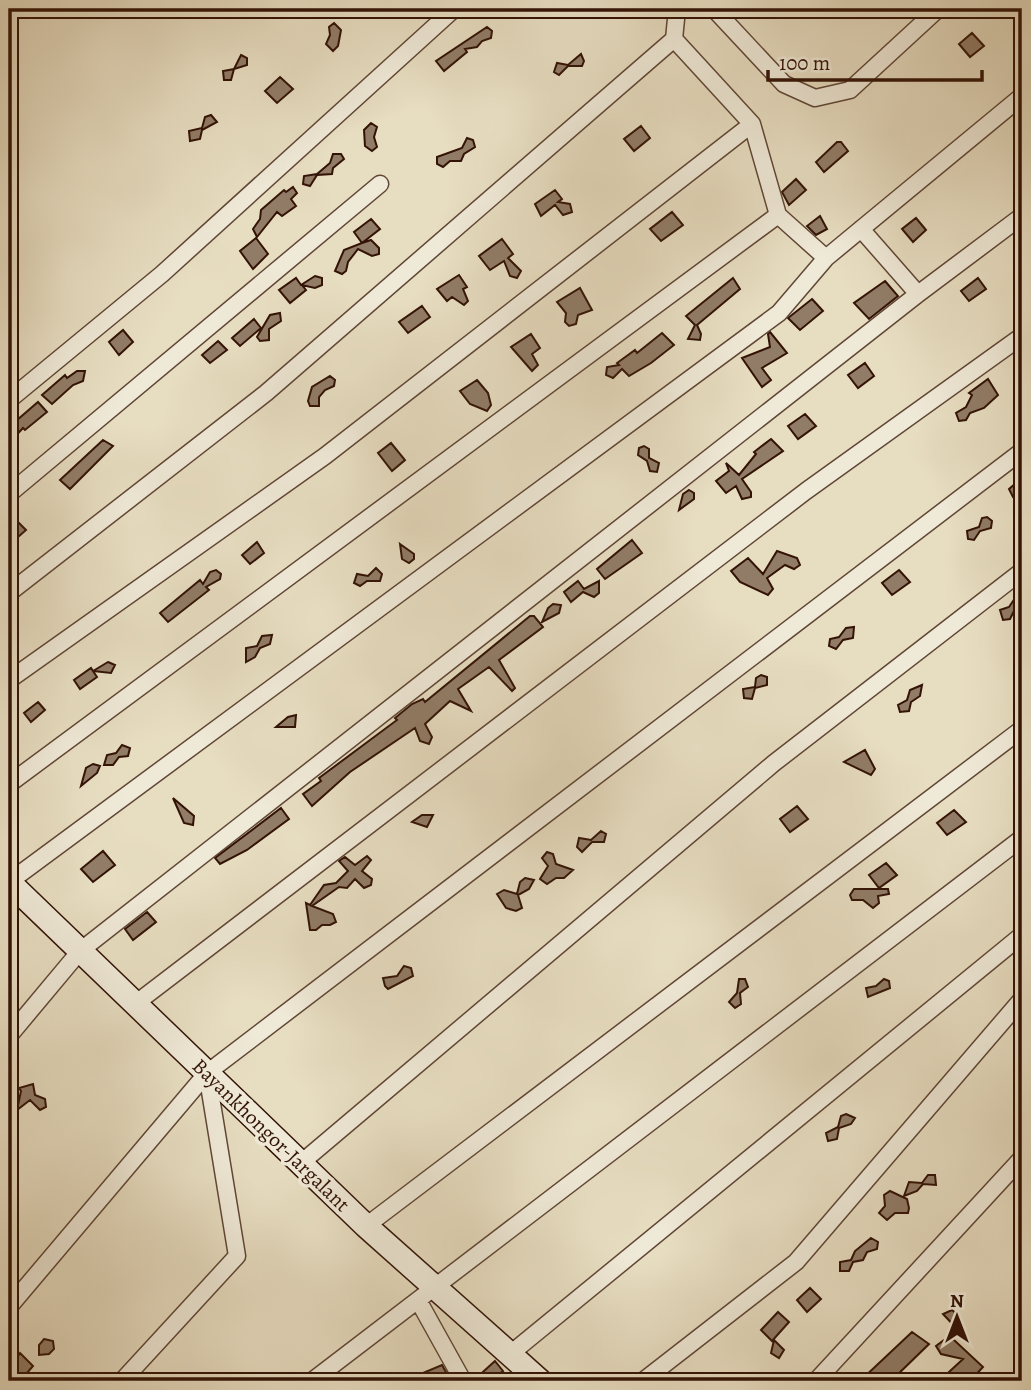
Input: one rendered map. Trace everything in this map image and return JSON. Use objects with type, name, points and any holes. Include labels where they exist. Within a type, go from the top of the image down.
[{"type":"street","points":[[9,400],[162,274],[454,9]]},
{"type":"street","points":[[9,593],[266,393],[674,39],[677,9]]},
{"type":"street","points":[[714,9],[785,84],[814,98],[850,90],[938,9]]},
{"type":"street","points":[[674,39],[752,124],[778,215],[826,258]]},
{"type":"street","points":[[9,882],[779,313],[826,258],[1022,96]]},
{"type":"street","points":[[9,680],[325,456],[752,124]]},
{"type":"street","points":[[9,494],[380,184]]},
{"type":"street","points":[[9,784],[778,215]]},
{"type":"street","points":[[9,1036],[80,951],[918,294],[1022,216]]},
{"type":"street","points":[[862,229],[918,294]]},
{"type":"street","points":[[135,1004],[806,491],[1022,336]]},
{"type":"street","points":[[9,1307],[207,1073],[1022,451]]},
{"type":"street","points":[[301,1163],[774,763],[1022,571]]},
{"type":"street","points":[[366,1226],[1022,729]]},
{"type":"street","points":[[312,1381],[1022,838]]},
{"type":"street","name":"Bayankhongor-Jargalant","points":[[9,882],[366,1226],[427,1293],[540,1381]]},
{"type":"street","points":[[509,1355],[1022,935]]},
{"type":"street","points":[[643,1381],[796,1262],[1022,999]]},
{"type":"street","points":[[122,1381],[236,1256],[207,1073]]},
{"type":"street","points":[[816,1381],[1022,1158]]},
{"type":"street","points":[[427,1293],[463,1381]]},
{"type":"building","points":[[334,23],[341,30],[338,46],[333,51],[326,44],[330,35],[329,27]]},
{"type":"building","points":[[487,27],[492,31],[491,38],[482,41],[477,47],[465,49],[467,52],[444,71],[436,61]]},
{"type":"building","points":[[972,33],[984,46],[970,57],[959,44]]},
{"type":"building","points":[[581,54],[584,61],[582,66],[568,66],[559,75],[554,72],[557,63],[568,65]]},
{"type":"building","points":[[241,55],[247,58],[247,65],[234,69]]},
{"type":"building","points":[[234,69],[231,80],[224,80],[223,71]]},
{"type":"building","points":[[280,77],[293,89],[277,103],[265,91]]},
{"type":"building","points":[[211,115],[217,122],[202,130],[200,139],[190,141],[189,131],[202,128],[205,117]]},
{"type":"building","points":[[371,123],[377,127],[374,137],[377,147],[372,151],[365,146],[364,130]]},
{"type":"building","points":[[641,126],[650,138],[634,151],[624,139]]},
{"type":"building","points":[[467,138],[473,140],[475,147],[464,154],[461,161],[450,161],[443,167],[437,164],[437,157],[462,148]]},
{"type":"building","points":[[837,142],[841,142],[848,151],[824,172],[816,162]]},
{"type":"building","points":[[333,154],[341,154],[344,159],[333,168],[332,174],[317,175],[310,186],[303,184],[304,176],[317,174],[330,163]]},
{"type":"building","points":[[796,179],[806,190],[789,205],[782,192]]},
{"type":"building","points":[[293,187],[297,193],[291,199],[296,206],[282,216],[277,212],[257,237],[253,229],[260,219],[261,210],[284,190],[286,192]]},
{"type":"building","points":[[555,190],[562,199],[558,202],[570,204],[572,212],[563,215],[555,205],[541,216],[535,204]]},
{"type":"building","points":[[672,212],[683,225],[661,241],[650,229]]},
{"type":"building","points":[[820,216],[827,229],[816,235],[807,226]]},
{"type":"building","points":[[916,218],[926,230],[913,242],[902,229]]},
{"type":"building","points":[[371,219],[380,229],[362,243],[354,232]]},
{"type":"building","points":[[256,238],[268,254],[253,269],[240,251]]},
{"type":"building","points":[[502,239],[513,254],[508,258],[521,271],[517,278],[510,276],[504,261],[490,270],[479,256]]},
{"type":"building","points":[[371,240],[379,248],[379,254],[372,256],[358,249],[348,262],[346,271],[342,274],[335,271],[344,250]]},
{"type":"building","points":[[459,275],[467,287],[463,289],[468,301],[464,305],[452,297],[447,301],[437,289]]},
{"type":"building","points":[[315,276],[322,278],[322,285],[315,288],[302,285],[306,290],[290,303],[279,290],[296,278],[301,285]]},
{"type":"building","points":[[733,278],[740,289],[697,325],[701,334],[700,340],[688,339],[695,325],[686,316]]},
{"type":"building","points":[[978,278],[986,289],[969,301],[961,291]]},
{"type":"building","points":[[885,281],[898,296],[869,319],[854,303]]},
{"type":"building","points":[[580,288],[592,310],[578,315],[576,324],[569,326],[565,322],[566,313],[557,302]]},
{"type":"building","points":[[812,299],[823,311],[800,330],[788,318]]},
{"type":"building","points":[[422,306],[430,317],[408,333],[399,322]]},
{"type":"building","points":[[280,313],[281,321],[269,329],[269,340],[260,341],[257,337],[270,315]]},
{"type":"building","points":[[254,319],[261,328],[240,346],[232,338]]},
{"type":"building","points":[[123,330],[133,342],[119,355],[109,342]]},
{"type":"building","points":[[770,332],[787,353],[762,368],[771,380],[762,387],[742,358],[770,347]]},
{"type":"building","points":[[662,333],[674,345],[651,363],[629,376],[622,369],[613,378],[606,375],[607,367],[619,365],[617,363],[635,350],[637,353]]},
{"type":"building","points":[[531,334],[540,348],[532,354],[538,365],[532,371],[511,347]]},
{"type":"building","points":[[218,341],[227,350],[210,363],[202,355]]},
{"type":"building","points":[[865,363],[874,376],[858,388],[848,375]]},
{"type":"building","points":[[77,371],[85,371],[83,381],[73,385],[52,404],[42,395],[65,375],[67,378]]},
{"type":"building","points":[[330,376],[335,380],[334,386],[319,397],[319,406],[310,406],[308,401],[312,387]]},
{"type":"building","points":[[988,379],[998,395],[984,408],[970,413],[966,420],[959,421],[956,413],[966,407],[972,395],[969,393]]},
{"type":"building","points":[[477,380],[488,393],[491,405],[487,411],[470,404],[460,391]]},
{"type":"building","points":[[38,402],[47,412],[25,430],[23,428],[9,443],[9,427]]},
{"type":"building","points":[[805,414],[816,426],[798,439],[788,426]]},
{"type":"building","points":[[771,439],[783,451],[742,479],[751,492],[751,497],[742,499],[736,486],[726,493],[716,481],[729,471],[726,463],[739,475],[756,454],[754,452]]},
{"type":"building","points":[[103,440],[113,446],[70,489],[60,480]]},
{"type":"building","points":[[391,443],[405,460],[392,471],[378,453]]},
{"type":"building","points":[[644,446],[649,449],[649,458],[659,463],[657,472],[650,471],[647,461],[638,455],[639,448]]},
{"type":"building","points":[[1022,478],[1022,493],[1013,497],[1009,489]]},
{"type":"building","points":[[689,490],[694,493],[694,499],[679,510],[683,494]]},
{"type":"building","points":[[987,517],[992,521],[991,528],[980,531],[974,540],[968,539],[967,531],[979,527],[982,518]]},
{"type":"building","points":[[16,520],[26,530],[9,545],[9,527]]},
{"type":"building","points":[[632,540],[642,553],[605,579],[597,569]]},
{"type":"building","points":[[257,542],[264,553],[250,564],[242,555]]},
{"type":"building","points":[[400,544],[414,554],[414,559],[409,563],[402,559]]},
{"type":"building","points":[[777,551],[797,558],[800,565],[794,569],[785,565],[767,578],[773,589],[768,595],[740,582],[731,571],[748,558],[763,574]]},
{"type":"building","points":[[376,568],[382,574],[380,581],[367,581],[360,586],[354,583],[357,574],[368,576]]},
{"type":"building","points":[[216,570],[221,574],[220,579],[206,587],[209,590],[168,622],[160,613],[200,580],[203,584],[210,572]]},
{"type":"building","points":[[899,570],[910,582],[892,595],[882,583]]},
{"type":"building","points":[[578,581],[584,589],[599,581],[599,593],[594,597],[583,592],[571,602],[564,592]]},
{"type":"building","points":[[1022,588],[1022,610],[1014,611],[1010,619],[1003,620],[1000,610],[1009,607]]},
{"type":"building","points":[[553,604],[561,605],[559,613],[542,622],[548,608]]},
{"type":"building","points":[[530,616],[534,616],[543,627],[499,660],[515,688],[512,691],[489,667],[458,689],[471,711],[450,701],[425,724],[432,737],[429,744],[420,741],[415,728],[350,772],[312,806],[303,794],[321,781],[319,778],[397,720],[395,718],[412,704],[423,699],[425,702]]},
{"type":"building","points":[[854,627],[853,638],[843,640],[836,649],[829,646],[830,639],[839,637],[846,628]]},
{"type":"building","points":[[272,635],[270,644],[260,648],[255,657],[246,662],[246,648],[257,646],[262,636]]},
{"type":"building","points":[[108,662],[115,665],[111,673],[93,671]]},
{"type":"building","points":[[91,668],[97,677],[80,689],[74,680]]},
{"type":"building","points":[[761,675],[767,677],[767,685],[755,688],[752,699],[744,698],[743,689],[755,687],[756,678]]},
{"type":"building","points":[[922,685],[920,696],[911,702],[909,711],[900,712],[898,705],[907,700],[910,690]]},
{"type":"building","points":[[38,702],[45,710],[31,722],[24,713]]},
{"type":"building","points":[[296,715],[295,727],[276,727],[288,717]]},
{"type":"building","points":[[122,745],[130,748],[128,756],[119,757],[113,765],[104,765],[107,755],[116,753]]},
{"type":"building","points":[[865,750],[875,769],[871,775],[844,762]]},
{"type":"building","points":[[93,764],[100,766],[97,773],[81,786],[86,768]]},
{"type":"building","points":[[173,798],[194,816],[193,825],[184,823]]},
{"type":"building","points":[[797,806],[808,819],[790,832],[780,819]]},
{"type":"building","points":[[281,808],[289,819],[247,850],[220,864],[215,858]]},
{"type":"building","points":[[954,810],[966,822],[947,835],[937,823]]},
{"type":"building","points":[[422,815],[433,815],[427,827],[412,822]]},
{"type":"building","points":[[601,831],[606,834],[604,842],[592,842],[582,852],[577,847],[579,838],[591,840]]},
{"type":"building","points":[[103,851],[115,865],[93,882],[81,869]]},
{"type":"building","points":[[547,852],[553,854],[556,864],[573,870],[564,878],[556,878],[547,884],[540,879],[548,866],[542,858]]},
{"type":"building","points":[[367,856],[371,860],[362,871],[372,879],[371,885],[364,888],[355,879],[347,888],[339,887],[312,906],[333,914],[336,922],[310,930],[306,903],[310,905],[324,885],[336,883],[348,871],[339,861],[345,857],[355,865]]},
{"type":"building","points":[[886,863],[897,875],[879,888],[869,875]]},
{"type":"building","points":[[525,878],[534,880],[529,889],[518,895],[522,908],[516,911],[506,908],[497,894],[504,890],[517,894],[520,882]]},
{"type":"building","points":[[854,889],[888,889],[889,894],[878,896],[879,903],[873,908],[863,900],[852,900],[850,895]]},
{"type":"building","points":[[147,912],[156,922],[133,940],[125,929]]},
{"type":"building","points":[[404,966],[411,968],[413,976],[388,989],[383,978],[397,976]]},
{"type":"building","points":[[739,979],[745,979],[748,987],[740,993],[741,1004],[735,1008],[729,1002],[737,993]]},
{"type":"building","points":[[884,979],[889,981],[890,988],[868,997],[866,988],[876,986]]},
{"type":"building","points":[[33,1084],[35,1095],[45,1099],[46,1107],[40,1110],[30,1100],[17,1110],[21,1091],[19,1088]]},
{"type":"building","points":[[846,1114],[855,1118],[851,1124],[839,1128],[837,1139],[828,1141],[826,1133],[838,1127],[841,1116]]},
{"type":"building","points":[[928,1175],[935,1175],[936,1185],[923,1184],[917,1191],[904,1196],[909,1182],[922,1183]]},
{"type":"building","points":[[890,1191],[907,1199],[909,1208],[908,1213],[895,1213],[887,1220],[879,1213],[885,1206],[884,1195]]},
{"type":"building","points":[[871,1238],[878,1242],[877,1249],[867,1252],[863,1260],[853,1262],[849,1271],[840,1271],[840,1262],[851,1260],[855,1251]]},
{"type":"building","points":[[810,1288],[821,1299],[807,1312],[797,1300]]},
{"type":"building","points":[[952,1310],[958,1315],[960,1332],[943,1314]]},
{"type":"building","points":[[778,1312],[789,1322],[772,1341],[761,1330]]},
{"type":"building","points":[[912,1332],[929,1344],[891,1381],[860,1381]]},
{"type":"building","points":[[44,1339],[53,1341],[54,1349],[49,1354],[39,1355],[39,1345]]},
{"type":"building","points":[[774,1340],[784,1350],[779,1358],[771,1353]]},
{"type":"building","points":[[944,1340],[954,1340],[983,1367],[970,1381],[959,1381],[949,1372],[963,1359],[941,1354],[936,1346]]},
{"type":"building","points":[[20,1353],[33,1366],[20,1381],[9,1370]]},
{"type":"building","points":[[495,1361],[503,1371],[491,1381],[473,1381]]},
{"type":"building","points":[[442,1365],[451,1381],[404,1381]]}]
